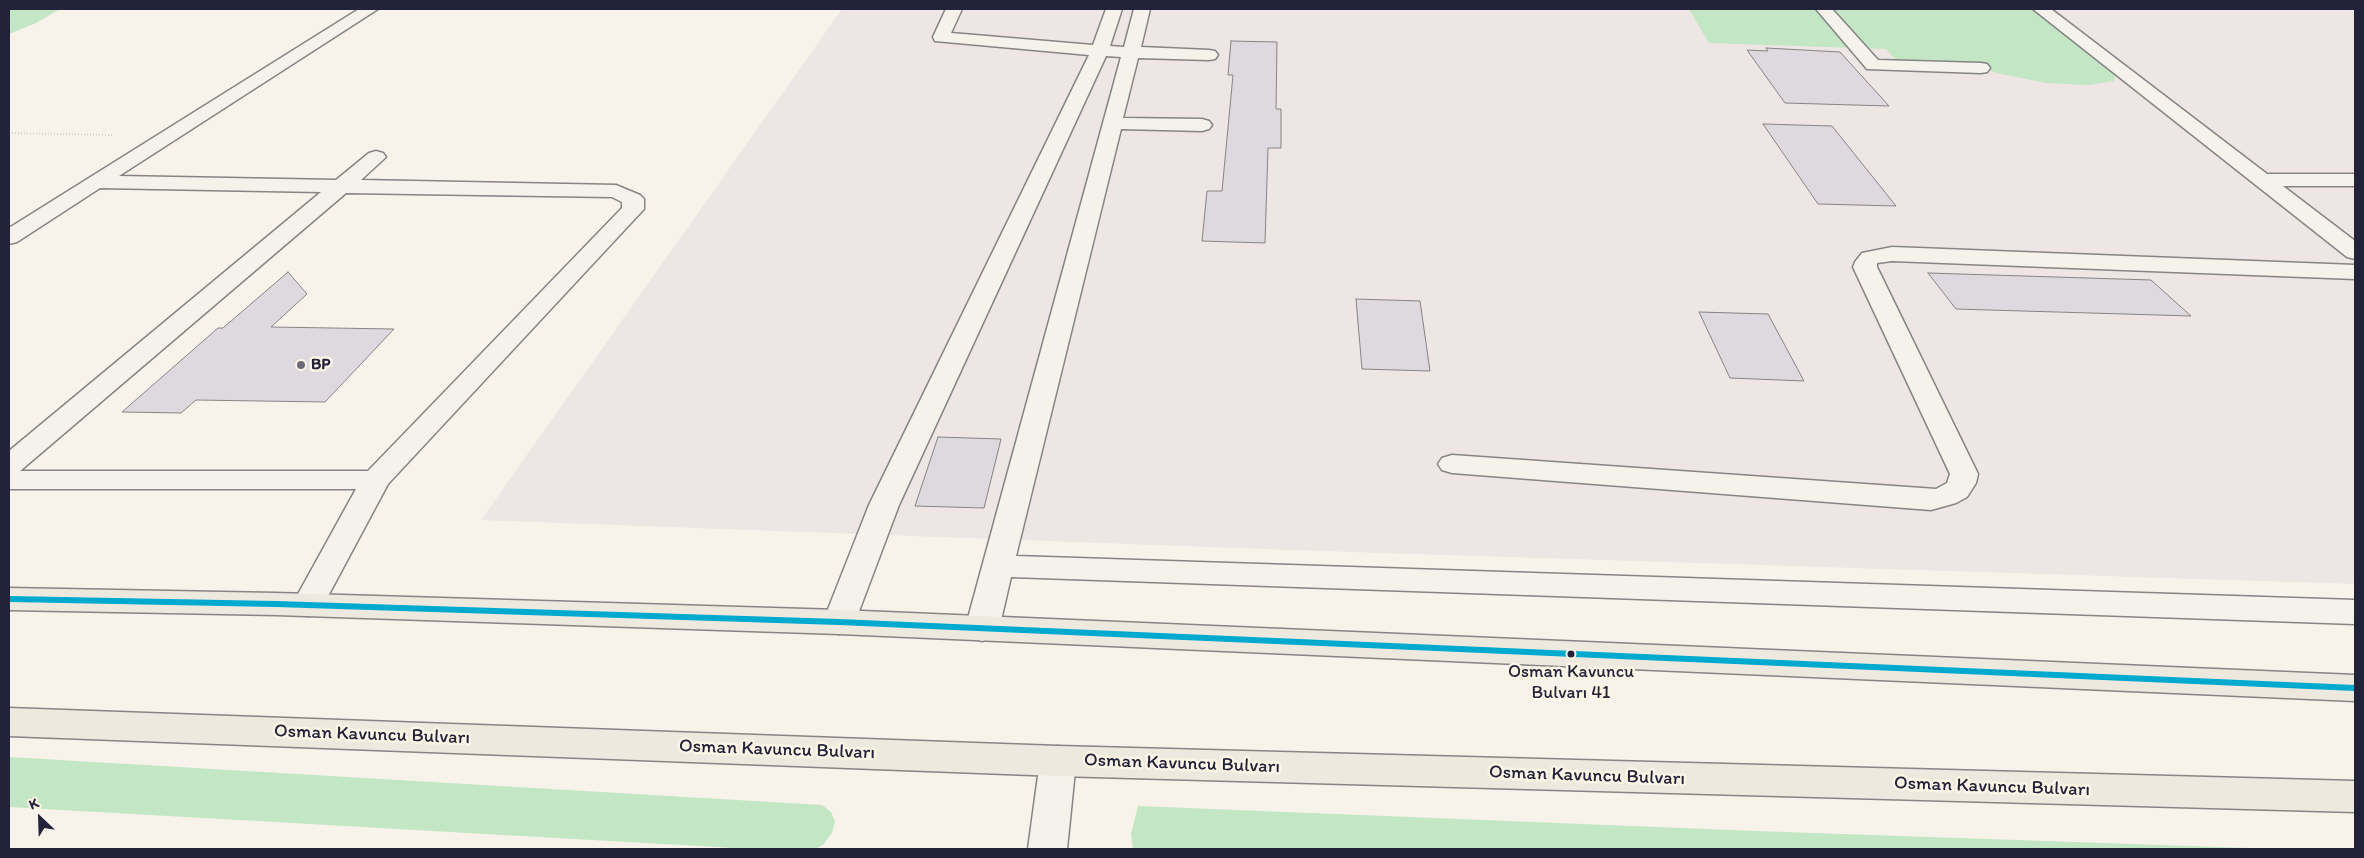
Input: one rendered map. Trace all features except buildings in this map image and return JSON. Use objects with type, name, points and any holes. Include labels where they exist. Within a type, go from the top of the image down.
[{"type":"highway","points":[[9,599],[308,605],[839,622],[2355,688]]},
{"type":"highway","name":"Osman Kavuncu Bulvarı","points":[[9,722],[1058,761],[2355,797]]},
{"type":"street","points":[[9,237],[370,9]]},
{"type":"street","points":[[954,9],[941,37],[1100,51],[1209,55]]},
{"type":"street","points":[[839,622],[888,496],[1100,51],[1114,9]]},
{"type":"street","points":[[982,628],[1142,9]]},
{"type":"street","points":[[1824,9],[1873,65],[1981,68]]},
{"type":"street","points":[[2041,9],[2355,252]]},
{"type":"street","points":[[1113,123],[1202,125]]},
{"type":"street","points":[[9,465],[376,157]]},
{"type":"street","points":[[2262,180],[2355,180]]},
{"type":"street","points":[[96,182],[616,191],[629,196],[635,204],[633,209],[376,480],[308,605]]},
{"type":"street","points":[[1452,464],[1931,500],[1946,496],[1957,490],[1962,483],[1964,474],[1865,267],[1866,262],[1870,258],[1892,254],[2355,272]]},
{"type":"street","points":[[9,480],[376,480]]},
{"type":"street","points":[[998,566],[2355,612]]},
{"type":"street","points":[[1047,849],[1058,761]]},
{"type":"path","points":[[9,133],[169,136]]},
{"type":"shaded area","points":[[842,9],[2355,9],[2355,584],[1290,550],[481,520]]},
{"type":"green space","points":[[9,9],[60,9],[36,23],[9,34]]},
{"type":"green space","points":[[1689,9],[2041,9],[2116,71],[2114,81],[2088,85],[2046,83],[2001,74],[1974,66],[1899,63],[1886,49],[1709,43]]},
{"type":"green space","points":[[9,757],[822,805],[831,812],[835,821],[832,833],[823,845],[815,849],[751,849],[9,807]]},
{"type":"green space","points":[[1138,806],[1756,831],[2278,849],[1133,849],[1131,834]]},
{"type":"transit line","points":[[9,599],[276,604],[839,622],[2355,688]]},
{"type":"place","name":"BP","points":[[301,365]]},
{"type":"place","name":"Osman Kavuncu Bulvarı 41","points":[[1571,654]]}]
